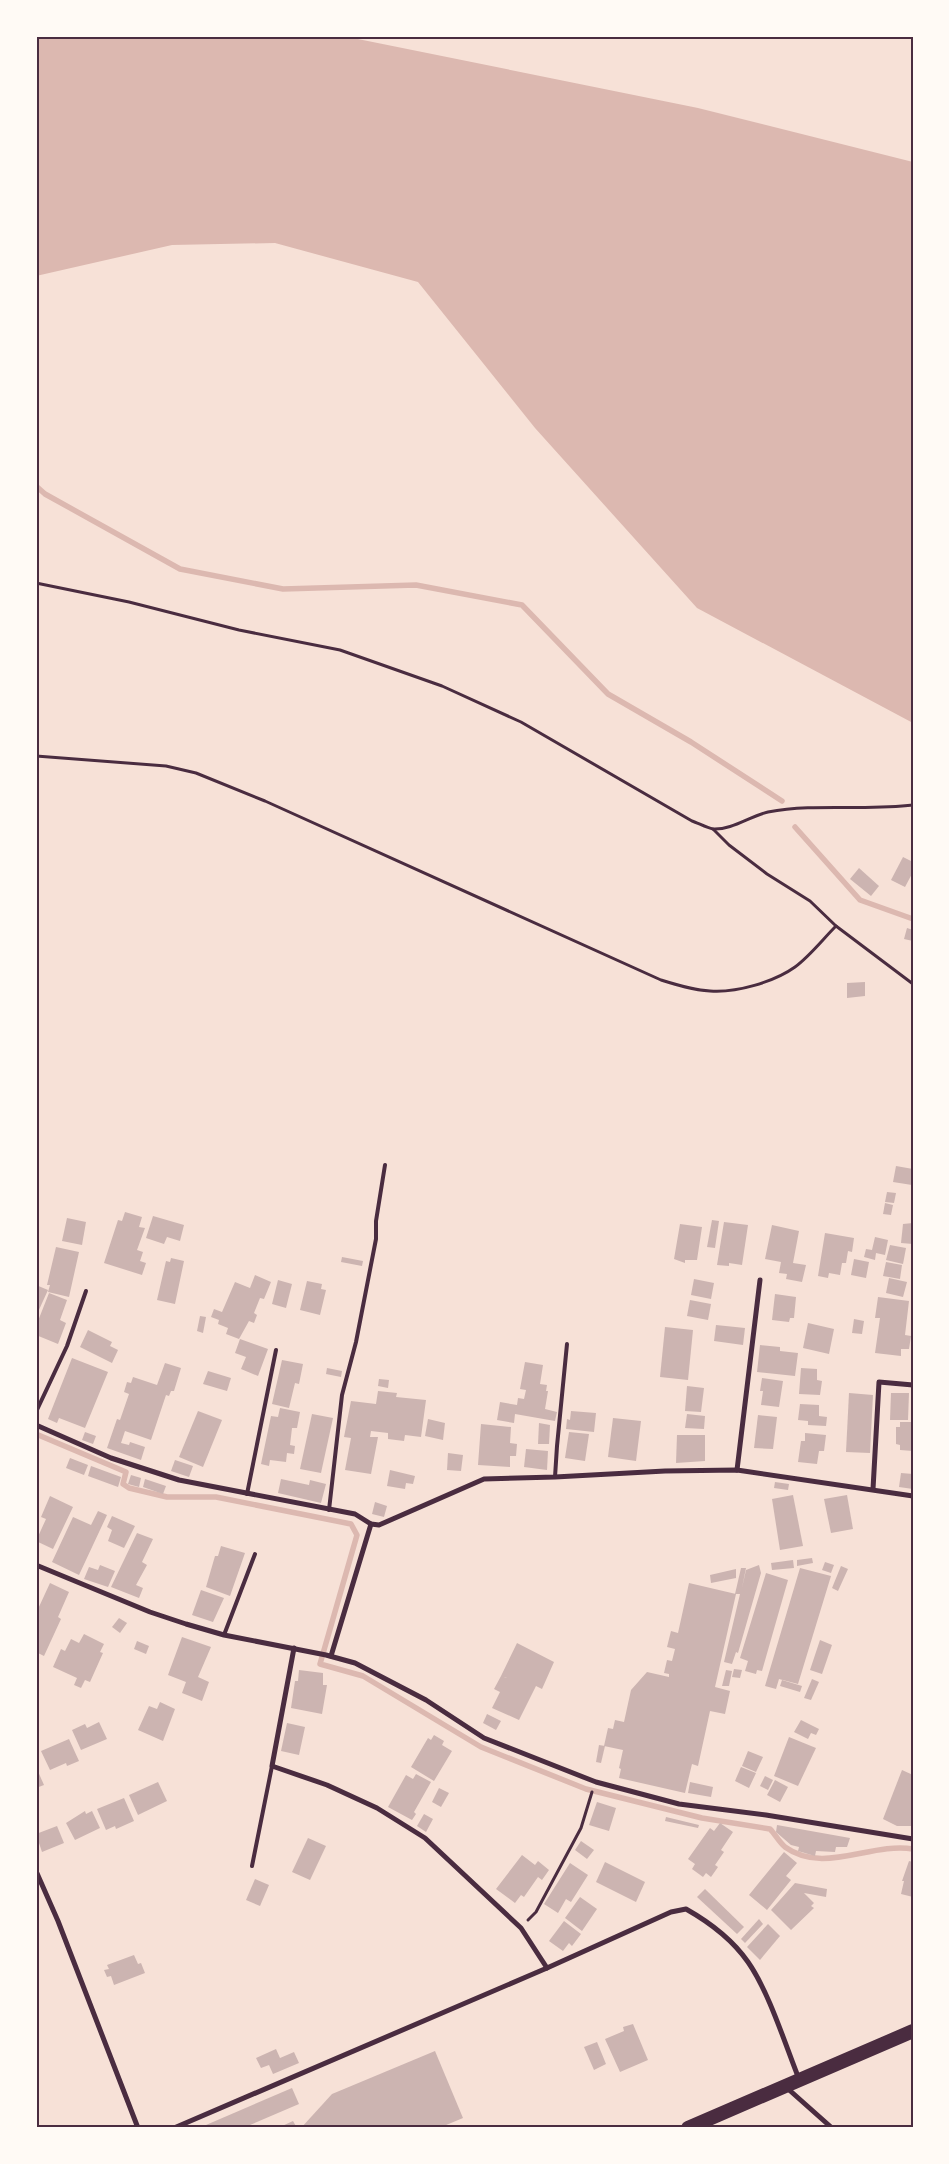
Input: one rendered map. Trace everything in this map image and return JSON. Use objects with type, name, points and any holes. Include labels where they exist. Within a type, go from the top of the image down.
[{"type":"highway","points":[[688,2128],[913,2031]]},
{"type":"street","points":[[737,1470],[760,1280]]},
{"type":"street","points":[[873,1489],[879,1382],[913,1385]]},
{"type":"street","points":[[36,1425],[111,1458],[179,1480],[355,1514],[372,1524],[386,1524],[484,1479],[665,1471],[737,1470],[913,1496]]},
{"type":"street","points":[[329,1656],[372,1524]]},
{"type":"street","points":[[36,1565],[150,1612],[224,1635],[313,1652],[356,1663],[426,1700],[484,1738],[596,1782],[679,1804],[766,1815],[913,1839]]},
{"type":"street","points":[[294,1648],[272,1766],[327,1785],[377,1808],[418,1834],[521,1928],[547,1968]]},
{"type":"street","points":[[36,1871],[58,1921],[138,2128]]},
{"type":"street","points":[[174,2128],[547,1968],[671,1912],[686,1909],[707,1921],[748,1961],[760,1984],[800,2080]]},
{"type":"street","points":[[784,2086],[832,2128]]},
{"type":"lane","points":[[330,1510],[342,1395],[356,1342],[376,1240],[376,1222],[385,1165]]},
{"type":"lane","points":[[36,1412],[67,1346],[86,1291]]},
{"type":"lane","points":[[555,1477],[567,1344]]},
{"type":"lane","points":[[247,1494],[276,1350]]},
{"type":"lane","points":[[224,1635],[255,1554]]},
{"type":"lane","points":[[252,1866],[272,1766]]},
{"type":"path","points":[[36,583],[129,602],[239,630],[340,650],[442,686],[521,722],[692,821],[712,829],[729,845],[767,874],[810,901],[836,926],[913,984]]},
{"type":"path","points":[[36,756],[166,766],[196,773],[265,801],[661,980],[685,987],[711,991],[747,987],[774,978],[795,966],[836,926]]},
{"type":"path","points":[[712,829],[767,813],[803,808],[884,809],[913,805]]},
{"type":"path","points":[[521,1928],[536,1912],[561,1867],[581,1828],[591,1795]]},
{"type":"shaded area","points":[[36,36],[343,36],[698,108],[913,162],[913,723],[697,608],[535,428],[418,282],[275,243],[172,245],[36,276]]},
{"type":"building","points":[[903,857],[913,862],[913,872],[905,887],[891,880]]},
{"type":"building","points":[[859,868],[879,886],[871,896],[850,879]]},
{"type":"building","points":[[907,928],[913,930],[913,941],[904,939]]},
{"type":"building","points":[[865,982],[865,996],[847,998],[847,983]]},
{"type":"building","points":[[896,1166],[913,1169],[912,1185],[893,1182]]},
{"type":"building","points":[[887,1192],[896,1193],[894,1203],[885,1202]]},
{"type":"building","points":[[885,1203],[893,1205],[891,1215],[883,1214]]},
{"type":"building","points":[[125,1212],[142,1217],[139,1227],[145,1228],[137,1250],[143,1252],[140,1261],[146,1263],[142,1275],[104,1263],[118,1220],[122,1221]]},
{"type":"building","points":[[153,1216],[184,1225],[180,1241],[167,1237],[164,1244],[146,1238]]},
{"type":"building","points":[[67,1218],[86,1222],[82,1245],[62,1241]]},
{"type":"building","points":[[712,1220],[719,1221],[715,1248],[707,1247]]},
{"type":"building","points":[[724,1222],[748,1225],[742,1265],[729,1263],[729,1266],[717,1265]]},
{"type":"building","points":[[913,1223],[913,1244],[901,1243],[903,1224]]},
{"type":"building","points":[[680,1224],[702,1227],[697,1260],[685,1260],[685,1263],[674,1259]]},
{"type":"building","points":[[772,1225],[799,1231],[793,1263],[806,1265],[802,1282],[786,1279],[787,1274],[779,1273],[781,1262],[765,1259]]},
{"type":"building","points":[[825,1233],[854,1238],[852,1252],[848,1251],[846,1263],[842,1263],[840,1275],[829,1273],[828,1278],[818,1276]]},
{"type":"building","points":[[875,1237],[888,1240],[885,1255],[876,1253],[875,1260],[864,1257],[866,1249],[872,1250]]},
{"type":"building","points":[[890,1245],[906,1248],[903,1264],[886,1260]]},
{"type":"building","points":[[56,1247],[79,1252],[69,1297],[48,1292],[50,1285],[47,1285]]},
{"type":"building","points":[[342,1257],[363,1261],[362,1266],[341,1262]]},
{"type":"building","points":[[171,1258],[184,1261],[175,1304],[157,1300],[166,1261],[170,1262]]},
{"type":"building","points":[[854,1259],[869,1262],[866,1278],[851,1275]]},
{"type":"building","points":[[886,1262],[902,1265],[900,1279],[883,1276]]},
{"type":"building","points":[[255,1275],[271,1282],[264,1299],[260,1298],[254,1313],[257,1315],[254,1323],[249,1321],[239,1339],[226,1334],[228,1328],[218,1324],[219,1320],[211,1317],[214,1309],[222,1312],[235,1282],[250,1288]]},
{"type":"building","points":[[889,1278],[907,1282],[903,1297],[886,1293]]},
{"type":"building","points":[[694,1279],[714,1283],[711,1299],[691,1295]]},
{"type":"building","points":[[278,1280],[292,1284],[286,1308],[272,1304]]},
{"type":"building","points":[[307,1281],[322,1284],[321,1289],[326,1290],[320,1315],[300,1310]]},
{"type":"building","points":[[36,1285],[48,1290],[38,1312],[36,1312]]},
{"type":"building","points":[[49,1293],[67,1300],[60,1320],[66,1323],[58,1344],[36,1335],[36,1326]]},
{"type":"building","points":[[775,1294],[796,1297],[794,1318],[790,1318],[789,1322],[772,1320]]},
{"type":"building","points":[[878,1297],[909,1301],[905,1335],[911,1336],[909,1349],[901,1349],[901,1356],[875,1353],[880,1318],[875,1318]]},
{"type":"building","points":[[690,1300],[711,1304],[708,1320],[687,1316]]},
{"type":"building","points":[[200,1316],[206,1317],[203,1333],[197,1331]]},
{"type":"building","points":[[854,1319],[864,1321],[862,1334],[852,1333]]},
{"type":"building","points":[[808,1323],[834,1329],[829,1354],[803,1348]]},
{"type":"building","points":[[716,1325],[745,1328],[743,1345],[714,1341]]},
{"type":"building","points":[[665,1327],[693,1330],[688,1380],[660,1377]]},
{"type":"building","points":[[88,1330],[112,1342],[110,1346],[118,1350],[112,1363],[80,1347]]},
{"type":"building","points":[[240,1339],[268,1349],[258,1376],[241,1369],[246,1357],[235,1353]]},
{"type":"building","points":[[760,1345],[780,1347],[780,1351],[798,1353],[795,1376],[757,1372]]},
{"type":"building","points":[[72,1358],[108,1372],[85,1428],[59,1418],[57,1423],[48,1419]]},
{"type":"building","points":[[282,1360],[303,1364],[299,1384],[295,1383],[289,1408],[272,1404]]},
{"type":"building","points":[[525,1362],[543,1365],[540,1384],[547,1385],[545,1409],[557,1412],[555,1421],[515,1414],[514,1423],[497,1420],[500,1402],[517,1405],[518,1398],[524,1399],[526,1390],[520,1389]]},
{"type":"building","points":[[165,1363],[181,1368],[174,1391],[171,1391],[169,1396],[166,1395],[151,1440],[125,1431],[121,1443],[129,1445],[130,1442],[145,1447],[141,1460],[107,1448],[117,1419],[120,1420],[129,1394],[124,1392],[127,1382],[131,1383],[133,1377],[157,1385]]},
{"type":"building","points":[[327,1368],[342,1371],[341,1377],[326,1374]]},
{"type":"building","points":[[801,1368],[817,1369],[817,1380],[822,1381],[820,1395],[799,1394]]},
{"type":"building","points":[[208,1371],[231,1378],[227,1391],[203,1384]]},
{"type":"building","points":[[762,1378],[783,1381],[779,1407],[761,1405],[763,1391],[760,1391]]},
{"type":"building","points":[[379,1379],[389,1380],[388,1388],[378,1386]]},
{"type":"building","points":[[687,1386],[704,1388],[701,1412],[685,1411]]},
{"type":"building","points":[[378,1391],[397,1393],[396,1397],[426,1400],[421,1437],[405,1435],[404,1441],[388,1439],[388,1433],[371,1431],[370,1437],[378,1437],[371,1474],[345,1470],[351,1438],[344,1437],[351,1401],[376,1404]]},
{"type":"building","points":[[849,1393],[873,1395],[870,1453],[846,1452]]},
{"type":"building","points":[[891,1393],[909,1393],[908,1420],[890,1420]]},
{"type":"building","points":[[800,1404],[819,1405],[819,1416],[827,1417],[826,1426],[808,1425],[808,1421],[798,1420]]},
{"type":"building","points":[[280,1408],[300,1412],[297,1428],[292,1428],[290,1445],[295,1446],[294,1454],[287,1453],[286,1462],[270,1460],[269,1466],[261,1464],[271,1416],[278,1417]]},
{"type":"building","points":[[198,1411],[222,1420],[203,1467],[179,1457]]},
{"type":"building","points":[[571,1411],[596,1413],[594,1432],[566,1429],[567,1419],[570,1420]]},
{"type":"building","points":[[312,1414],[333,1418],[321,1473],[300,1469]]},
{"type":"building","points":[[687,1414],[705,1416],[704,1429],[685,1428]]},
{"type":"building","points":[[758,1415],[777,1417],[773,1449],[754,1448]]},
{"type":"building","points":[[613,1418],[641,1421],[636,1461],[608,1457]]},
{"type":"building","points":[[428,1419],[445,1423],[443,1440],[425,1436]]},
{"type":"building","points":[[900,1422],[913,1422],[913,1451],[900,1450],[900,1445],[896,1444],[896,1427],[900,1427]]},
{"type":"building","points":[[539,1423],[550,1425],[549,1444],[538,1444]]},
{"type":"building","points":[[481,1424],[511,1427],[510,1443],[517,1444],[516,1456],[510,1456],[510,1467],[478,1465]]},
{"type":"building","points":[[85,1432],[96,1436],[93,1444],[82,1440]]},
{"type":"building","points":[[569,1432],[589,1434],[585,1461],[565,1458]]},
{"type":"building","points":[[805,1433],[826,1435],[824,1451],[819,1451],[817,1464],[798,1462],[801,1441],[805,1441]]},
{"type":"building","points":[[677,1435],[705,1435],[705,1461],[676,1463]]},
{"type":"building","points":[[526,1449],[548,1451],[547,1470],[524,1467]]},
{"type":"building","points":[[448,1453],[463,1455],[461,1471],[447,1470]]},
{"type":"building","points":[[70,1458],[88,1465],[84,1475],[66,1468]]},
{"type":"building","points":[[175,1460],[193,1466],[189,1477],[171,1471]]},
{"type":"building","points":[[91,1466],[121,1477],[118,1487],[88,1476]]},
{"type":"building","points":[[390,1470],[415,1476],[413,1484],[406,1483],[405,1489],[387,1486]]},
{"type":"building","points":[[901,1473],[913,1474],[913,1489],[899,1487]]},
{"type":"building","points":[[131,1475],[141,1478],[139,1487],[128,1484]]},
{"type":"building","points":[[145,1479],[166,1486],[163,1494],[143,1487]]},
{"type":"building","points":[[281,1479],[309,1485],[310,1480],[326,1484],[321,1503],[278,1493]]},
{"type":"building","points":[[775,1482],[789,1484],[788,1490],[774,1488]]},
{"type":"building","points":[[793,1495],[803,1546],[780,1550],[772,1499]]},
{"type":"building","points":[[847,1495],[853,1529],[831,1533],[824,1499]]},
{"type":"building","points":[[50,1496],[73,1507],[53,1549],[36,1541],[46,1519],[41,1517]]},
{"type":"building","points":[[375,1502],[387,1506],[384,1517],[372,1514]]},
{"type":"building","points":[[98,1511],[107,1515],[79,1575],[52,1562],[73,1517],[91,1525]]},
{"type":"building","points":[[112,1516],[135,1526],[124,1548],[108,1541],[112,1530],[107,1527]]},
{"type":"building","points":[[137,1533],[153,1539],[142,1562],[147,1565],[136,1585],[143,1588],[139,1598],[111,1587]]},
{"type":"building","points":[[221,1546],[245,1553],[230,1596],[206,1587],[215,1556],[218,1556]]},
{"type":"building","points":[[812,1558],[813,1563],[797,1566],[797,1560]]},
{"type":"building","points":[[793,1560],[794,1568],[772,1570],[771,1563]]},
{"type":"building","points":[[825,1562],[834,1565],[831,1573],[822,1570]]},
{"type":"building","points":[[100,1565],[115,1571],[108,1587],[84,1579],[89,1567],[98,1570]]},
{"type":"building","points":[[759,1565],[761,1573],[738,1653],[736,1652],[732,1664],[724,1662],[740,1594],[735,1594],[741,1568],[746,1568],[742,1588],[746,1570]]},
{"type":"building","points":[[841,1566],[848,1569],[838,1591],[832,1588]]},
{"type":"building","points":[[800,1568],[831,1576],[798,1684],[779,1679],[776,1689],[765,1686]]},
{"type":"building","points":[[736,1569],[736,1578],[711,1583],[710,1575]]},
{"type":"building","points":[[766,1573],[788,1580],[762,1671],[757,1670],[756,1674],[745,1671],[748,1661],[740,1658]]},
{"type":"building","points":[[50,1583],[69,1592],[58,1617],[61,1619],[44,1656],[36,1652],[36,1608],[38,1609]]},
{"type":"building","points":[[689,1583],[736,1594],[715,1687],[730,1691],[725,1714],[710,1711],[698,1766],[692,1764],[685,1793],[619,1778],[623,1750],[604,1746],[608,1728],[613,1729],[615,1720],[624,1722],[631,1690],[647,1672],[669,1677],[669,1674],[664,1673],[667,1660],[672,1661],[675,1649],[667,1647],[671,1631],[678,1633]]},
{"type":"building","points":[[201,1590],[224,1598],[213,1622],[192,1615]]},
{"type":"building","points":[[119,1618],[127,1623],[120,1633],[112,1627]]},
{"type":"building","points":[[84,1634],[104,1644],[100,1652],[103,1653],[90,1682],[85,1680],[81,1688],[74,1685],[77,1678],[53,1667],[61,1649],[65,1651],[71,1639],[79,1643]]},
{"type":"building","points":[[182,1637],[211,1647],[198,1677],[209,1682],[202,1701],[182,1693],[186,1682],[168,1675]]},
{"type":"building","points":[[820,1640],[832,1645],[822,1674],[810,1670]]},
{"type":"building","points":[[137,1641],[149,1646],[146,1654],[134,1649]]},
{"type":"building","points":[[517,1643],[554,1662],[542,1689],[536,1686],[519,1720],[492,1708],[500,1692],[494,1689]]},
{"type":"building","points":[[734,1669],[742,1670],[740,1678],[732,1677]]},
{"type":"building","points":[[299,1670],[323,1673],[323,1685],[327,1685],[322,1714],[291,1708],[295,1681],[298,1681]]},
{"type":"building","points":[[726,1670],[732,1671],[729,1686],[722,1686]]},
{"type":"building","points":[[812,1679],[819,1682],[811,1700],[804,1698]]},
{"type":"building","points":[[782,1680],[802,1686],[800,1692],[780,1686]]},
{"type":"building","points":[[160,1702],[175,1709],[163,1741],[138,1730],[149,1706],[157,1709]]},
{"type":"building","points":[[487,1714],[501,1721],[496,1730],[483,1723]]},
{"type":"building","points":[[801,1720],[819,1729],[816,1735],[811,1733],[808,1739],[794,1732]]},
{"type":"building","points":[[99,1722],[107,1739],[81,1750],[72,1730],[85,1724],[87,1728]]},
{"type":"building","points":[[287,1723],[305,1727],[299,1755],[281,1751]]},
{"type":"building","points":[[434,1735],[444,1741],[442,1745],[452,1751],[434,1781],[411,1767],[428,1738],[431,1740]]},
{"type":"building","points":[[789,1737],[816,1748],[798,1786],[774,1776]]},
{"type":"building","points":[[69,1739],[79,1761],[67,1766],[66,1763],[50,1770],[41,1751]]},
{"type":"building","points":[[599,1745],[605,1746],[601,1763],[596,1762]]},
{"type":"building","points":[[748,1751],[763,1757],[756,1772],[742,1766]]},
{"type":"building","points":[[36,1767],[44,1785],[36,1788]]},
{"type":"building","points":[[741,1767],[756,1773],[749,1788],[735,1781]]},
{"type":"building","points":[[902,1770],[913,1775],[913,1826],[897,1826],[883,1819]]},
{"type":"building","points":[[416,1774],[431,1782],[414,1812],[416,1814],[412,1820],[388,1807],[406,1775],[413,1779]]},
{"type":"building","points":[[765,1776],[773,1780],[768,1790],[760,1786]]},
{"type":"building","points":[[775,1780],[788,1787],[780,1802],[767,1795]]},
{"type":"building","points":[[158,1782],[167,1801],[138,1815],[129,1795]]},
{"type":"building","points":[[690,1782],[713,1787],[711,1797],[688,1793]]},
{"type":"building","points":[[439,1788],[449,1793],[441,1807],[432,1802]]},
{"type":"building","points":[[124,1798],[134,1821],[116,1829],[115,1826],[106,1830],[97,1809]]},
{"type":"building","points":[[597,1802],[616,1808],[609,1831],[589,1825]]},
{"type":"building","points":[[85,1811],[86,1814],[92,1811],[100,1828],[75,1840],[66,1823]]},
{"type":"building","points":[[424,1814],[433,1819],[426,1832],[417,1826]]},
{"type":"building","points":[[666,1817],[699,1825],[698,1828],[665,1821]]},
{"type":"building","points":[[720,1823],[733,1832],[721,1850],[724,1852],[715,1865],[718,1867],[711,1877],[706,1873],[703,1877],[692,1869],[695,1864],[688,1859],[710,1828],[714,1831]]},
{"type":"building","points":[[777,1825],[850,1838],[847,1847],[836,1847],[835,1852],[816,1851],[815,1856],[798,1851],[799,1847],[791,1845],[776,1832]]},
{"type":"building","points":[[57,1826],[64,1843],[42,1852],[36,1834]]},
{"type":"building","points":[[308,1838],[326,1846],[310,1880],[292,1872]]},
{"type":"building","points":[[581,1841],[594,1850],[587,1859],[575,1850]]},
{"type":"building","points":[[784,1852],[797,1863],[786,1876],[791,1880],[767,1910],[749,1895]]},
{"type":"building","points":[[522,1855],[535,1865],[538,1861],[549,1870],[542,1880],[538,1877],[524,1897],[521,1895],[515,1903],[496,1889]]},
{"type":"building","points":[[909,1861],[913,1862],[913,1897],[901,1894],[904,1881],[902,1881]]},
{"type":"building","points":[[605,1862],[645,1882],[636,1902],[596,1882]]},
{"type":"building","points":[[570,1863],[588,1875],[571,1902],[566,1899],[558,1913],[544,1904]]},
{"type":"building","points":[[255,1879],[269,1885],[260,1906],[246,1900]]},
{"type":"building","points":[[795,1883],[827,1889],[826,1897],[804,1893],[814,1903],[811,1906],[814,1908],[791,1930],[771,1910]]},
{"type":"building","points":[[705,1889],[744,1927],[737,1934],[697,1897]]},
{"type":"building","points":[[580,1897],[597,1909],[582,1931],[565,1918]]},
{"type":"building","points":[[759,1919],[763,1924],[745,1943],[741,1939]]},
{"type":"building","points":[[564,1921],[581,1934],[572,1946],[569,1943],[563,1951],[549,1941]]},
{"type":"building","points":[[768,1924],[780,1936],[760,1960],[747,1947]]},
{"type":"building","points":[[134,1955],[138,1964],[141,1963],[145,1973],[114,1985],[111,1976],[107,1977],[104,1970],[109,1969],[107,1965]]},
{"type":"building","points":[[633,2024],[648,2060],[620,2072],[605,2039],[624,2031],[623,2027]]},
{"type":"building","points":[[597,2042],[606,2064],[594,2070],[584,2047]]},
{"type":"building","points":[[276,2049],[280,2058],[294,2052],[299,2063],[273,2074],[269,2065],[261,2068],[256,2058]]},
{"type":"building","points":[[435,2051],[463,2118],[439,2128],[301,2128],[332,2094]]},
{"type":"building","points":[[292,2088],[299,2104],[243,2128],[199,2128]]},
{"type":"building","points":[[293,2121],[297,2128],[274,2128],[280,2127]]},
{"type":"waterway","points":[[36,486],[45,494],[180,569],[283,589],[416,585],[522,605],[608,694],[691,742],[782,801]]},
{"type":"waterway","points":[[795,827],[860,900],[913,919]]},
{"type":"waterway","points":[[36,1434],[126,1472],[123,1484],[129,1488],[167,1497],[216,1497],[351,1524],[357,1535],[320,1664],[363,1676],[481,1747],[586,1789],[702,1818],[770,1829],[785,1847],[800,1855],[815,1858],[831,1858],[897,1848],[913,1849]]}]
